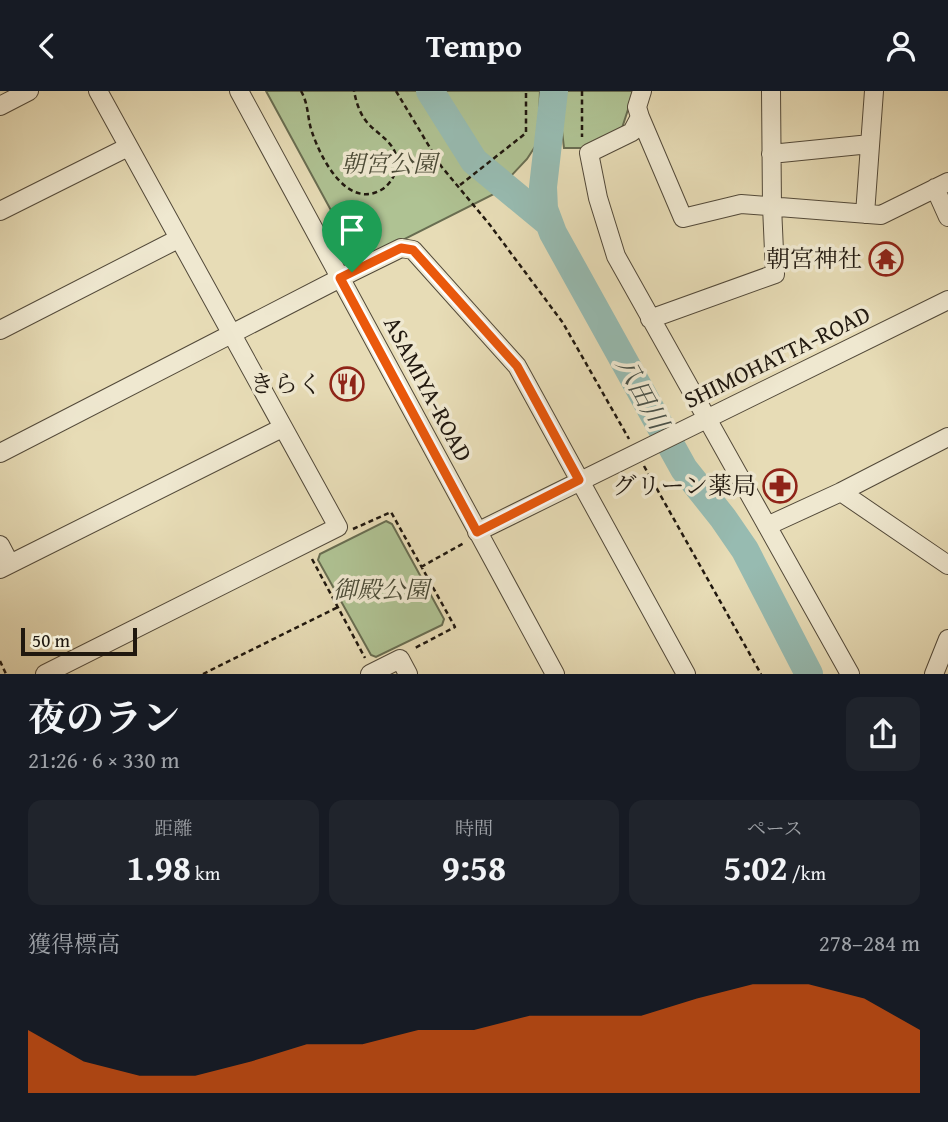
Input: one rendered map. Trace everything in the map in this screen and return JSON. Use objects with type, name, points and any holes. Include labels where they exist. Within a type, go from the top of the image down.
[{"type":"street","points":[[0,106],[29,91]]},
{"type":"street","points":[[46,674],[338,527],[98,91]]},
{"type":"street","name":"ASAMIYA-ROAD","points":[[239,91],[340,278],[471,537],[555,674]]},
{"type":"street","points":[[642,91],[637,107],[640,117],[683,218],[741,204],[881,215],[941,185],[948,217]]},
{"type":"street","points":[[650,319],[775,274],[771,91]]},
{"type":"street","points":[[865,214],[874,91]]},
{"type":"street","points":[[640,117],[632,132],[589,153],[598,198],[616,256],[650,319],[699,422],[767,526],[850,674]]},
{"type":"street","points":[[772,154],[870,144]]},
{"type":"street","points":[[0,211],[128,147]]},
{"type":"street","points":[[0,330],[178,239]]},
{"type":"street","points":[[0,453],[401,248],[413,250],[517,366],[686,674]]},
{"type":"street","name":"SHIMOHATTA-ROAD","points":[[471,537],[579,480],[948,296]]},
{"type":"street","points":[[0,545],[5,567],[282,428]]},
{"type":"street","points":[[767,526],[841,492],[948,437]]},
{"type":"street","points":[[841,492],[948,565]]},
{"type":"street","points":[[934,674],[947,643]]},
{"type":"street","points":[[369,669],[400,659],[408,674]]},
{"type":"path","points":[[301,91],[307,101],[312,132],[337,179],[351,191],[365,195],[386,186],[393,177],[397,164],[395,151],[388,140],[365,120],[356,103],[354,91]]},
{"type":"path","points":[[396,91],[428,148],[563,323],[761,674]]},
{"type":"path","points":[[458,186],[526,133],[526,91]]},
{"type":"path","points":[[349,531],[391,512],[455,627],[410,651]]},
{"type":"path","points":[[421,567],[471,537]]},
{"type":"path","points":[[311,556],[369,669]]},
{"type":"path","points":[[203,674],[338,607]]},
{"type":"path","points":[[0,661],[6,674]]},
{"type":"green space","name":"朝宮公園","points":[[266,91],[540,91],[538,142],[527,159],[494,194],[363,260],[357,258]]},
{"type":"green space","points":[[564,91],[634,91],[622,128],[582,148],[564,148],[561,122]]},
{"type":"green space","name":"御殿公園","points":[[386,521],[392,524],[444,619],[442,625],[376,657],[371,655],[318,560],[320,554]]},
{"type":"waterway","points":[[430,91],[474,161],[549,223]]},
{"type":"waterway","name":"八田川","points":[[554,91],[543,187],[544,209],[553,233],[684,469],[745,550],[809,674]]},
{"type":"place","name":"朝宮神社","points":[[886,259]]},
{"type":"place","name":"きらく","points":[[347,384]]},
{"type":"place","name":"グリーン薬局","points":[[780,486]]},
{"type":"route","points":[[401,248],[413,250],[517,366],[579,480],[477,532],[340,278],[352,272],[401,248]]}]
